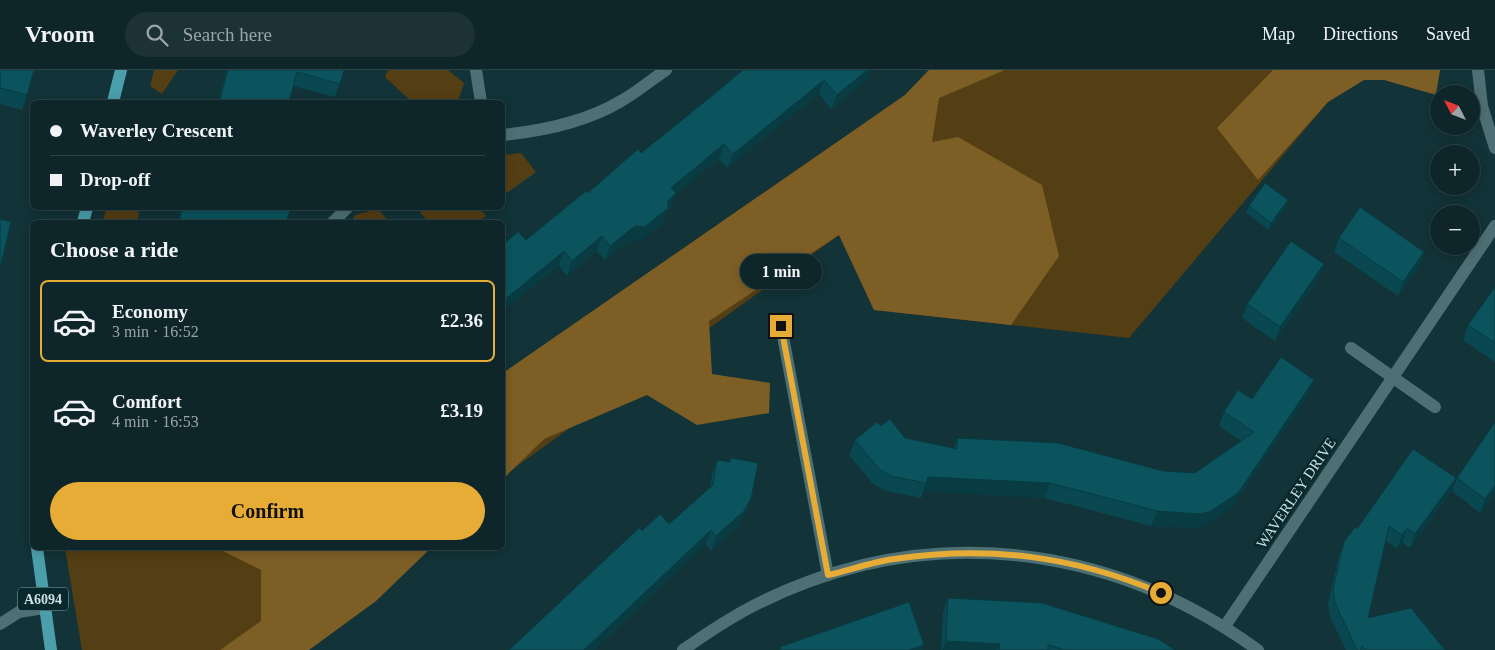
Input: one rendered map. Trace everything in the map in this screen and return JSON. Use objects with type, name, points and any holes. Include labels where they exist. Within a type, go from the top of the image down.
[{"type":"main road","points":[[114,100],[122,70]]},
{"type":"main road","name":"A6094","points":[[37,550],[51,650]]},
{"type":"street","points":[[476,70],[481,100]]},
{"type":"street","points":[[505,135],[530,132],[577,121],[621,102],[666,70]]},
{"type":"street","points":[[1478,70],[1482,106],[1495,148]]},
{"type":"street","points":[[336,220],[345,210]]},
{"type":"street","name":"WAVERLEY DRIVE","points":[[1225,626],[1495,226]]},
{"type":"street","points":[[781,326],[828,575]]},
{"type":"street","points":[[1351,348],[1435,407]]},
{"type":"street","points":[[683,650],[716,627],[758,603],[828,575],[893,559],[971,552],[1036,557],[1084,566],[1131,580],[1176,600],[1225,626],[1258,650]]},
{"type":"street","points":[[0,624],[19,612],[44,608]]},
{"type":"shaded area","points":[[154,70],[178,70],[162,94],[150,86]]},
{"type":"shaded area","points":[[388,70],[448,70],[464,83],[459,100],[410,100],[385,77]]},
{"type":"shaded area","points":[[929,70],[1355,70],[1129,338],[874,310],[839,235],[505,475],[505,372],[905,95]]},
{"type":"shaded area","points":[[929,70],[1005,70],[939,98],[932,142],[958,137],[1042,185],[1059,256],[1011,325],[874,310],[839,235],[709,321],[712,374],[770,383],[769,413],[697,425],[647,395],[544,439],[505,477],[505,372],[905,95]]},
{"type":"shaded area","points":[[1273,70],[1440,70],[1438,85],[1430,85],[1430,93],[1384,80],[1364,80],[1328,102],[1258,180],[1217,128]]},
{"type":"shaded area","points":[[521,153],[536,172],[507,193],[505,190],[505,155]]},
{"type":"shaded area","points":[[106,210],[140,210],[137,220],[103,220]]},
{"type":"shaded area","points":[[379,210],[387,220],[352,220],[355,215]]},
{"type":"shaded area","points":[[419,210],[481,210],[486,216],[479,220],[426,220]]},
{"type":"shaded area","points":[[65,550],[400,550],[261,650],[82,650]]},
{"type":"shaded area","points":[[429,550],[376,601],[309,650],[220,650],[261,621],[261,570],[223,551]]},
{"type":"building","points":[[0,70],[34,70],[27,95],[0,88]]},
{"type":"building","points":[[228,70],[344,70],[340,84],[297,72],[290,100],[220,100]]},
{"type":"building","points":[[743,70],[867,70],[837,95],[824,80],[733,154],[724,144],[671,188],[676,193],[668,201],[668,208],[645,227],[635,226],[610,246],[602,236],[572,261],[564,251],[505,300],[505,243],[518,232],[526,240],[586,191],[588,193],[638,149],[641,153]]},
{"type":"building","points":[[1265,183],[1288,200],[1271,223],[1249,206]]},
{"type":"building","points":[[1360,207],[1424,252],[1403,282],[1339,238]]},
{"type":"building","points":[[182,210],[290,210],[287,220],[180,220]]},
{"type":"building","points":[[0,219],[11,222],[0,269]]},
{"type":"building","points":[[1291,241],[1324,264],[1280,327],[1247,304]]},
{"type":"building","points":[[1495,287],[1495,343],[1468,325]]},
{"type":"building","points":[[1281,357],[1314,380],[1238,493],[1211,511],[1200,514],[1157,511],[1050,483],[928,477],[926,483],[891,476],[879,469],[855,440],[877,422],[881,426],[890,419],[905,438],[957,449],[957,438],[1058,443],[1163,471],[1195,473],[1254,432],[1224,412],[1238,390],[1252,399]]},
{"type":"building","points":[[1495,422],[1495,486],[1485,499],[1457,478]]},
{"type":"building","points":[[1413,449],[1456,478],[1415,534],[1407,528],[1402,535],[1389,526],[1368,618],[1411,608],[1445,650],[1366,650],[1362,646],[1361,650],[1357,650],[1335,603],[1333,590],[1344,542],[1355,527],[1357,529]]},
{"type":"building","points":[[731,458],[758,463],[751,499],[744,511],[716,536],[711,530],[584,650],[509,650],[639,528],[642,531],[660,514],[669,524],[713,485],[717,460],[730,462]]},
{"type":"building","points":[[948,598],[1042,603],[1158,639],[1175,650],[1065,650],[1048,645],[1048,650],[999,650],[1000,644],[946,641]]},
{"type":"building","points":[[909,602],[924,645],[909,650],[781,650],[780,647]]},
{"type":"route","points":[[781,326],[828,575],[893,559],[971,552],[1036,557],[1084,566],[1131,580],[1161,593]]}]
